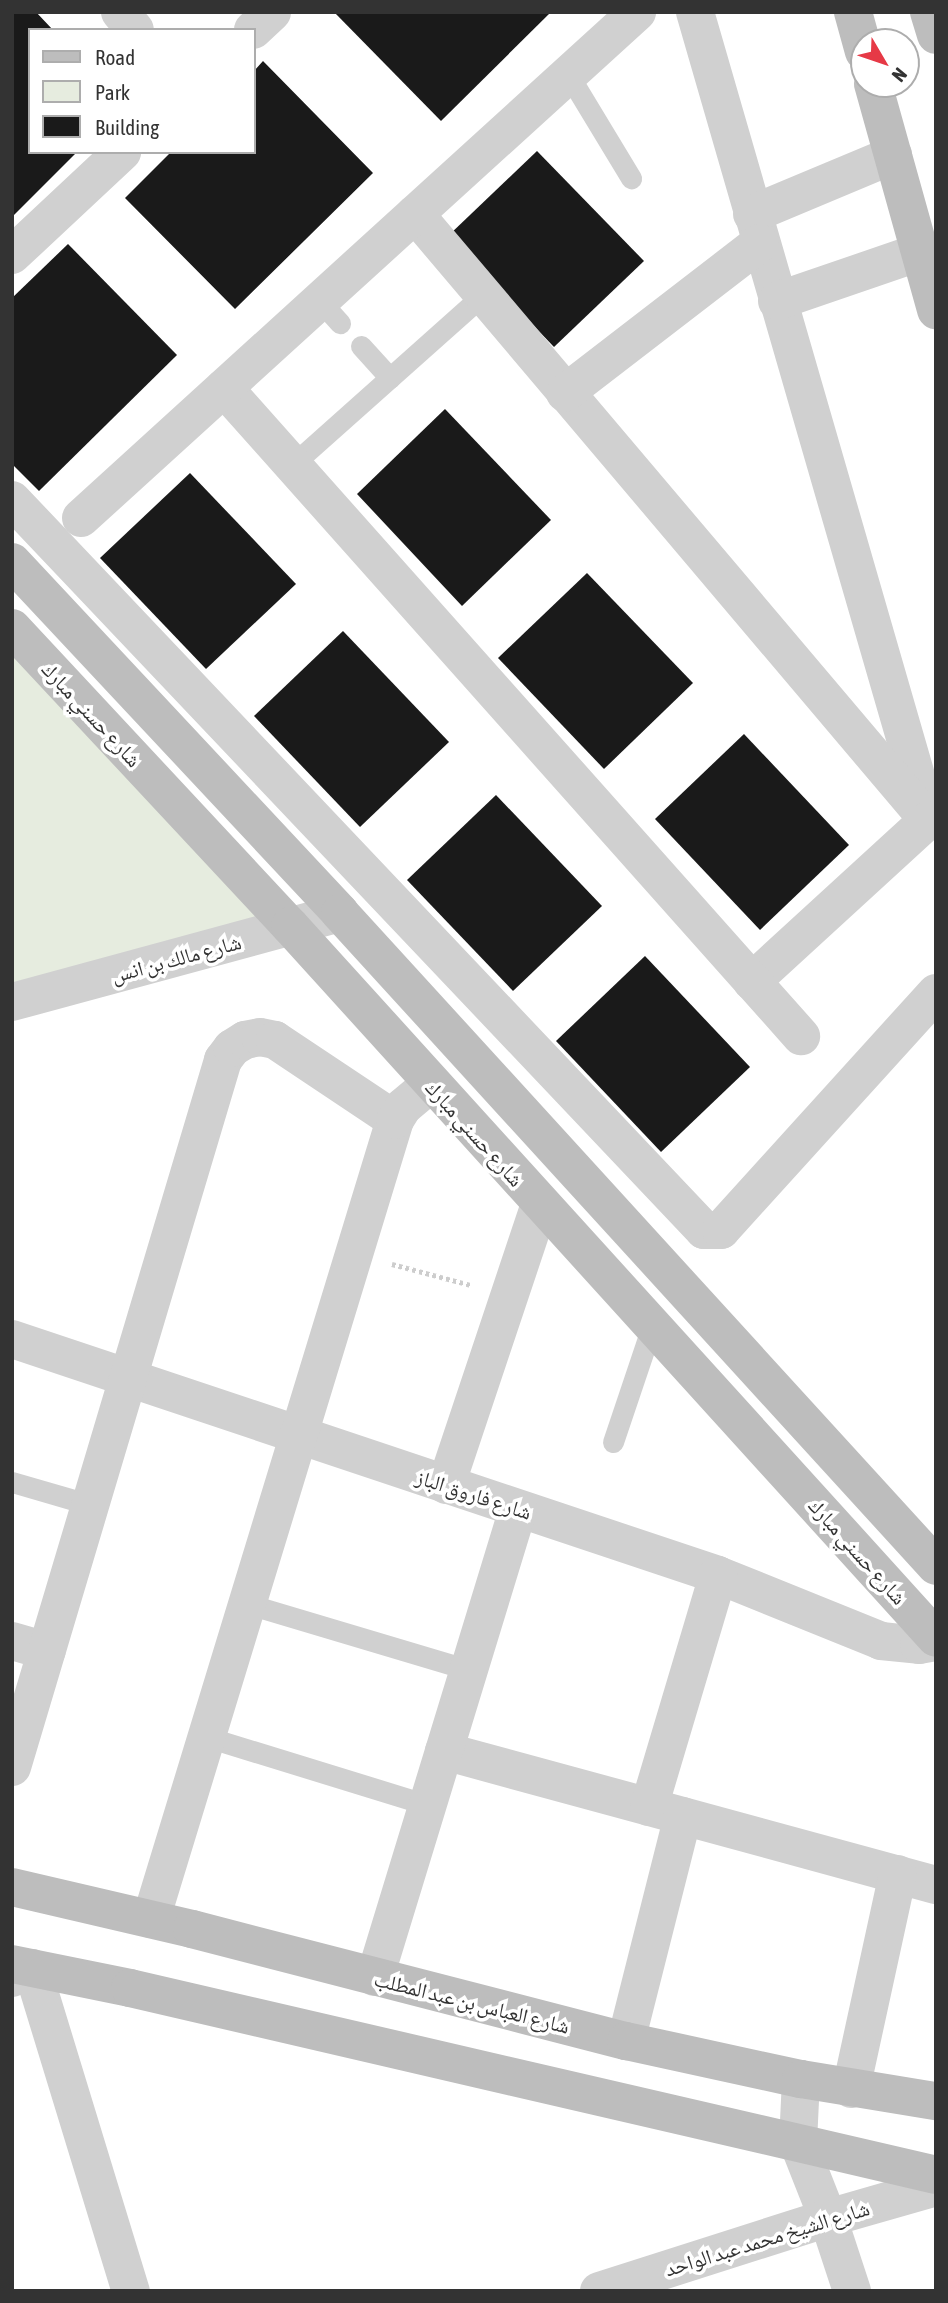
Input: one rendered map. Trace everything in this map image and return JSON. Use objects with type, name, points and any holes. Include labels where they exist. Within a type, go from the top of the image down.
[{"type":"street","points":[[121,12],[133,28]]},
{"type":"street","points":[[255,28],[272,12]]},
{"type":"street","points":[[82,518],[224,388],[330,312],[415,214],[637,12]]},
{"type":"street","points":[[695,12],[932,832]]},
{"type":"street","points":[[929,12],[936,36]]},
{"type":"street","points":[[877,98],[936,310]]},
{"type":"street","points":[[12,255],[120,154]]},
{"type":"street","points":[[565,393],[756,228],[892,155]]},
{"type":"street","points":[[415,214],[932,832]]},
{"type":"street","points":[[777,301],[920,253]]},
{"type":"street","points":[[224,388],[801,1036]]},
{"type":"street","points":[[12,500],[704,1230],[722,1230],[936,993]]},
{"type":"street","points":[[12,562],[340,913],[936,1566]]},
{"type":"street","name":"شارع حسني مبارك","points":[[12,628],[290,926],[430,1084],[936,1640]]},
{"type":"street","points":[[752,981],[932,832]]},
{"type":"street","name":"شارع مالك بن انس","points":[[12,1002],[340,913]]},
{"type":"street","points":[[12,1767],[30,1646],[91,1505],[223,1060],[232,1048],[245,1040],[260,1037],[275,1040],[395,1120]]},
{"type":"street","points":[[151,1919],[395,1120],[403,1107],[430,1084]]},
{"type":"street","points":[[446,1485],[540,1204]]},
{"type":"street","name":"شارع فاروق الباز","points":[[12,1339],[718,1575],[881,1640],[919,1644],[936,1640]]},
{"type":"street","points":[[376,1977],[518,1509]]},
{"type":"street","points":[[626,2041],[666,1811],[718,1575]]},
{"type":"street","points":[[444,1751],[936,1885]]},
{"type":"street","points":[[851,2089],[898,1874]]},
{"type":"street","name":"شارع العباس بن عبد المطلب","points":[[12,1887],[151,1919],[626,2041],[801,2080],[936,2102]]},
{"type":"street","points":[[19,1970],[936,2175]]},
{"type":"street","points":[[19,1970],[131,2291]]},
{"type":"street","points":[[801,2080],[798,2142],[828,2218],[852,2291]]},
{"type":"street","name":"شارع الشيخ محمد عبد الواحد","points":[[599,2291],[828,2218],[936,2187]]},
{"type":"lane","points":[[568,74],[631,178]]},
{"type":"lane","points":[[292,465],[483,295]]},
{"type":"lane","points":[[361,346],[390,378]]},
{"type":"lane","points":[[613,1442],[652,1326]]},
{"type":"lane","points":[[12,1482],[91,1505]]},
{"type":"lane","points":[[248,1604],[469,1670]]},
{"type":"lane","points":[[207,1737],[428,1805]]},
{"type":"path","points":[[354,1254],[509,1295]]},
{"type":"green space","points":[[12,631],[290,926],[12,1000]]},
{"type":"building","points":[[12,12],[36,12],[51,28],[28,28],[28,154],[75,154],[12,217]]},
{"type":"building","points":[[334,12],[551,12],[441,121]]},
{"type":"building","points":[[263,61],[373,173],[235,309],[125,198],[169,154],[256,154],[256,69]]},
{"type":"building","points":[[537,151],[644,261],[554,347],[448,236]]},
{"type":"building","points":[[68,244],[177,355],[39,491],[12,464],[12,298]]},
{"type":"building","points":[[445,409],[551,520],[462,606],[357,494]]},
{"type":"building","points":[[190,473],[296,584],[206,669],[100,558]]},
{"type":"building","points":[[587,573],[693,683],[604,769],[498,658]]},
{"type":"building","points":[[343,631],[449,742],[360,827],[254,716]]},
{"type":"building","points":[[744,734],[849,845],[760,930],[655,819]]},
{"type":"building","points":[[496,795],[602,906],[513,991],[407,880]]},
{"type":"building","points":[[645,956],[750,1067],[661,1152],[556,1041]]}]
